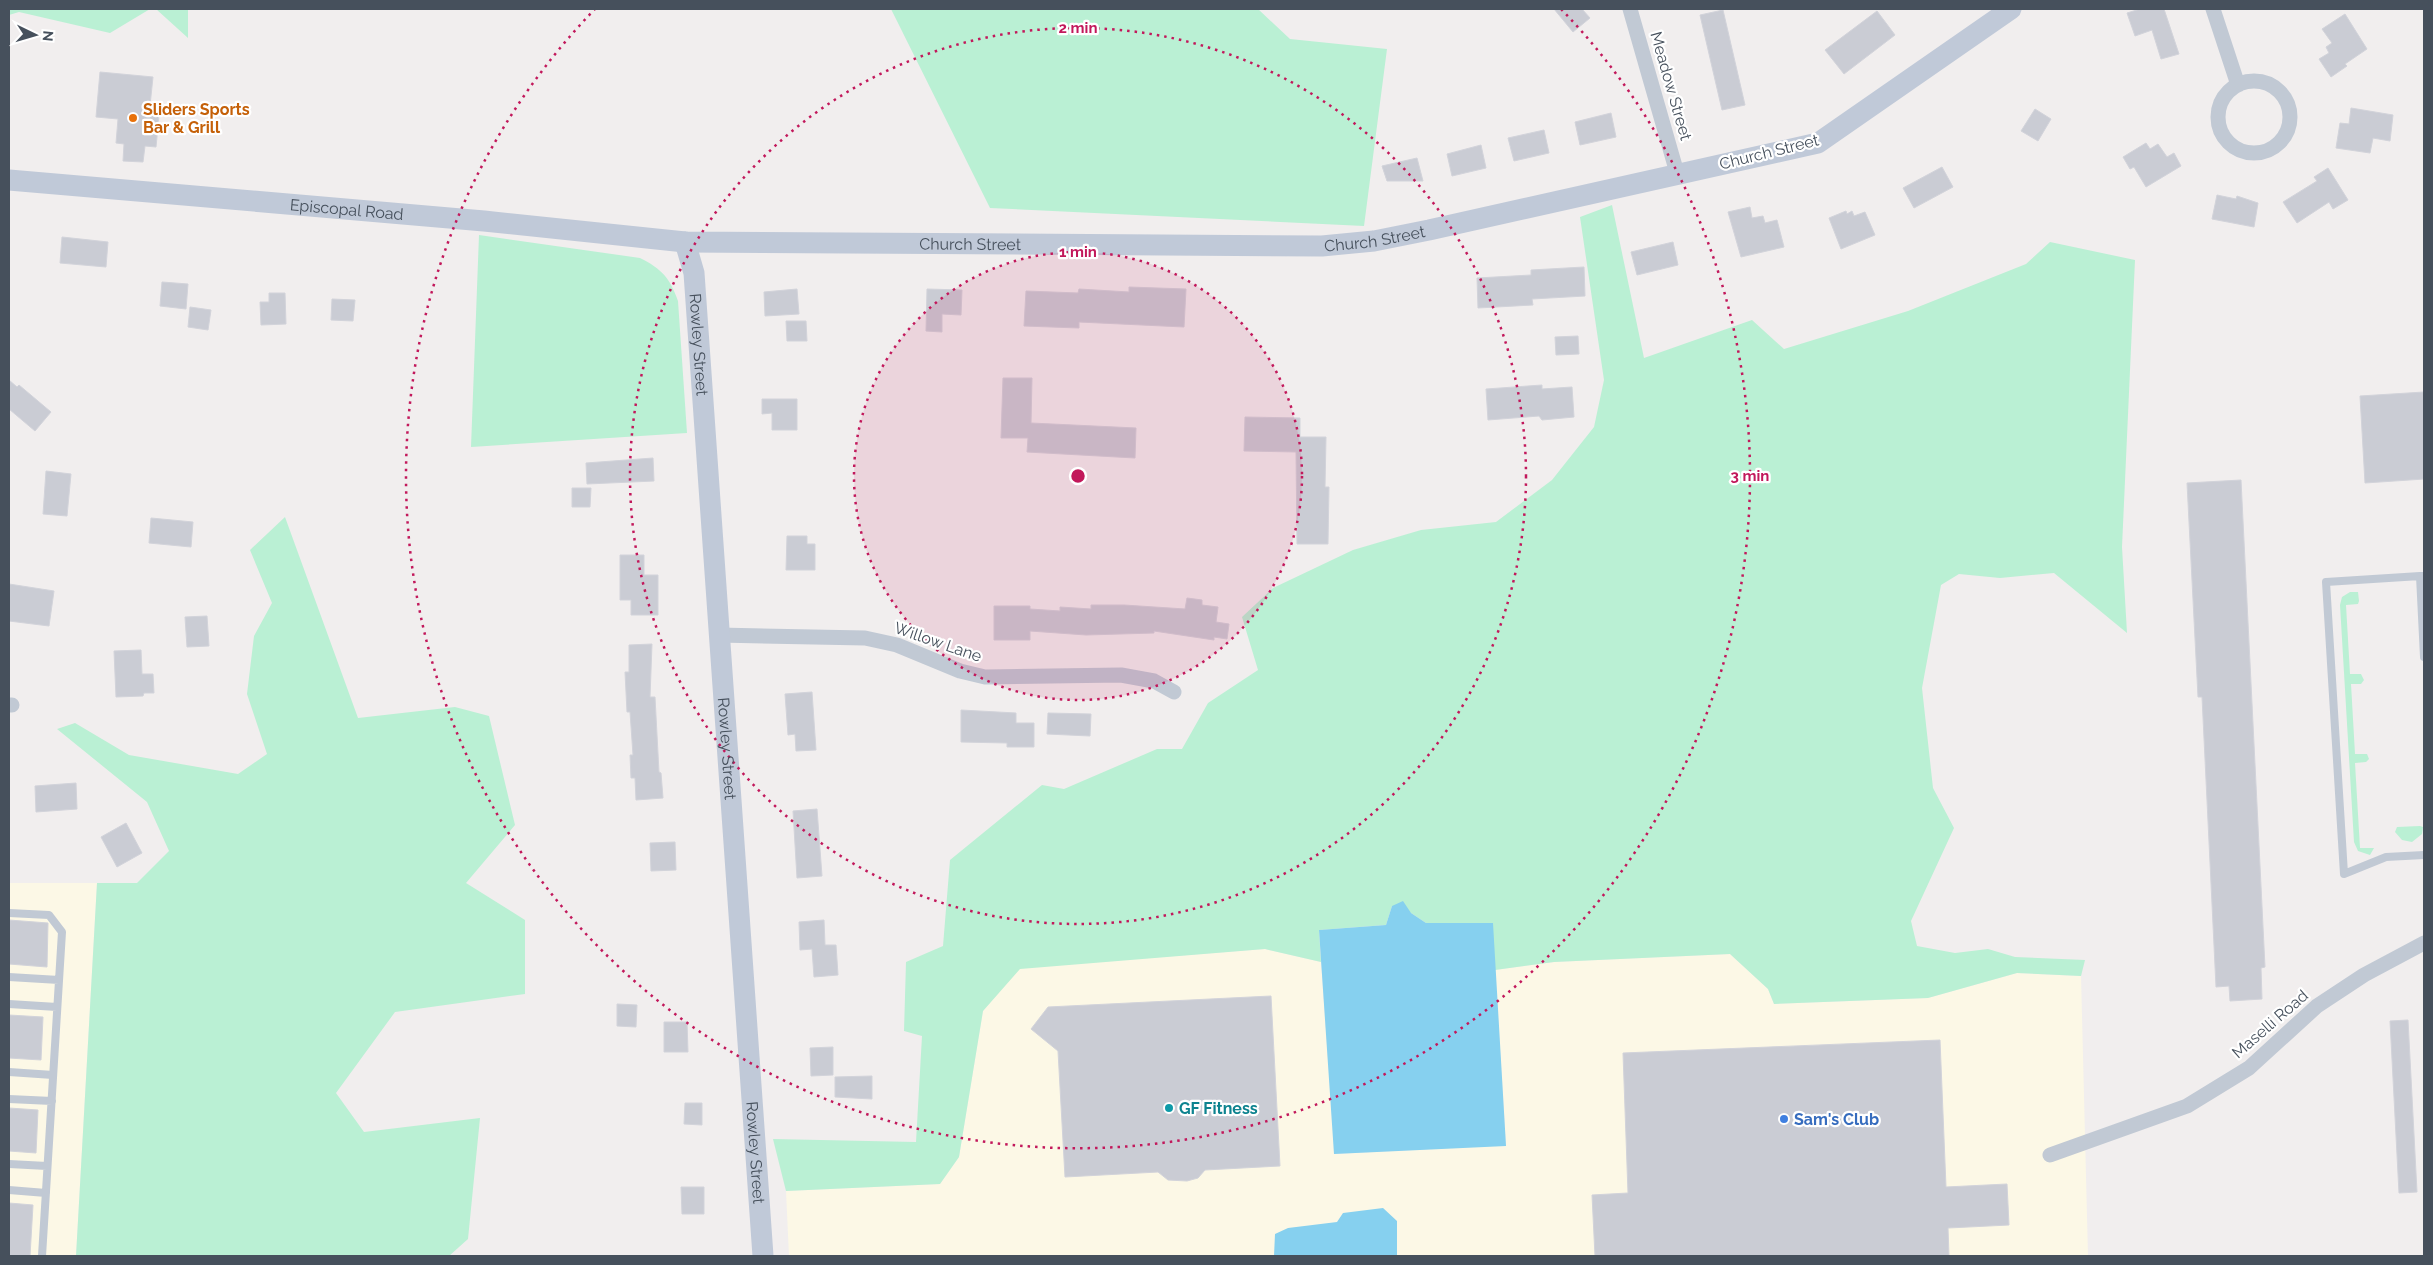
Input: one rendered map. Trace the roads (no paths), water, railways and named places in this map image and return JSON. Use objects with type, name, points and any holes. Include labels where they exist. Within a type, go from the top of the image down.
[{"type":"street","name":"Meadow Street","points":[[1630,9],[1677,173]]},
{"type":"street","name":"Church Street","points":[[685,242],[1322,246],[1374,241],[1818,143],[2011,9]]},
{"type":"street","points":[[2213,9],[2238,85]]},
{"type":"street","points":[[2249,81],[2261,82],[2276,89],[2287,103],[2290,114],[2289,125],[2285,136],[2277,145],[2256,153],[2244,152],[2233,147],[2224,138],[2219,127],[2218,114],[2221,102],[2228,92],[2238,85],[2249,81]]},
{"type":"street","name":"Episcopal Road","points":[[9,180],[484,220],[685,242]]},
{"type":"street","name":"Rowley Street","points":[[685,242],[694,273],[763,1256]]},
{"type":"street","name":"Willow Lane","points":[[718,635],[865,638],[897,645],[960,671],[985,677],[1121,675],[1154,681],[1174,692]]},
{"type":"street","name":"Maselli Road","points":[[2050,1154],[2187,1106],[2249,1068],[2317,1006],[2364,975],[2424,943]]},
{"type":"lane","points":[[2424,657],[2422,576],[2326,582],[2344,874],[2386,857],[2424,856]]},
{"type":"lane","points":[[9,913],[49,915],[62,932],[42,1256]]},
{"type":"lane","points":[[9,977],[59,980]]},
{"type":"lane","points":[[9,1004],[57,1007]]},
{"type":"lane","points":[[9,1072],[53,1075]]},
{"type":"lane","points":[[9,1099],[52,1101]]},
{"type":"lane","points":[[9,1164],[47,1166]]},
{"type":"lane","points":[[9,1190],[46,1193]]},
{"type":"water","points":[[1403,901],[1411,913],[1426,923],[1493,923],[1506,1146],[1334,1154],[1319,930],[1386,925],[1392,906]]},
{"type":"water","points":[[1383,1208],[1397,1221],[1397,1256],[1274,1256],[1275,1234],[1288,1228],[1337,1222],[1343,1213]]},
{"type":"place","name":"Sliders Sports Bar & Grill","points":[[133,118]]},
{"type":"place","name":"GF Fitness","points":[[1169,1108]]},
{"type":"place","name":"Sam's Club","points":[[1784,1119]]}]
